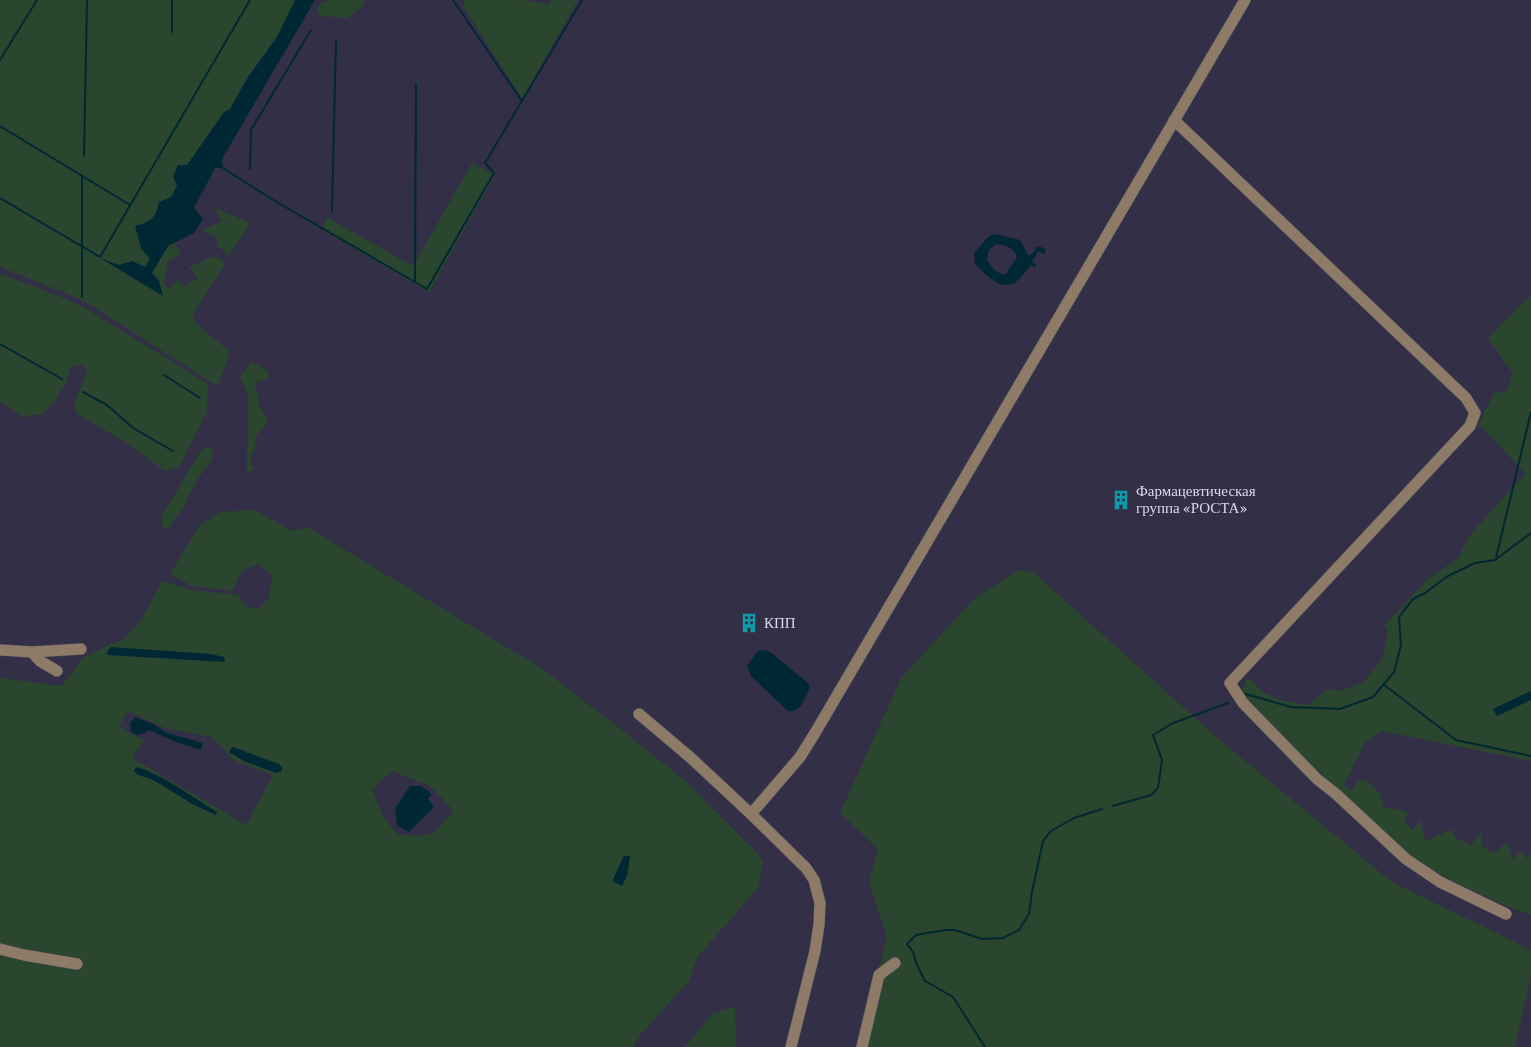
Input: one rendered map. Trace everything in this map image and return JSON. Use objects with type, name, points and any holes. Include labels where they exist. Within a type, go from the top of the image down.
[{"type":"street","points":[[751,814],[800,757],[815,733],[1245,0]]},
{"type":"street","points":[[1174,120],[1466,398],[1475,413],[1470,426],[1230,683],[1243,704],[1317,779],[1336,794],[1406,859],[1440,882],[1506,914]]},
{"type":"street","points":[[0,650],[32,652],[81,649]]},
{"type":"street","points":[[32,652],[40,661],[57,671]]},
{"type":"street","points":[[639,714],[691,758],[751,814],[806,868],[814,880],[820,903],[815,951],[791,1047]]},
{"type":"street","points":[[0,949],[24,956],[77,964]]},
{"type":"street","points":[[862,1047],[879,975],[895,963]]},
{"type":"green space","points":[[0,0],[295,0],[277,37],[248,77],[230,109],[171,197],[159,202],[154,216],[137,233],[141,248],[150,260],[145,267],[132,261],[119,265],[103,259],[162,295],[159,281],[151,274],[168,246],[175,243],[181,255],[168,261],[164,282],[169,290],[177,280],[186,287],[190,282],[198,279],[189,267],[214,256],[226,262],[192,316],[197,324],[230,352],[218,385],[94,307],[73,296],[3,268],[0,265]]},
{"type":"green space","points":[[330,0],[365,0],[363,6],[347,18],[320,16],[317,9],[321,3]]},
{"type":"green space","points":[[464,0],[522,0],[549,4],[551,0],[578,0],[522,99],[464,7]]},
{"type":"green space","points":[[472,163],[495,175],[429,292],[322,230],[326,217],[413,266]]},
{"type":"green space","points":[[215,208],[250,223],[229,256],[217,245],[217,238],[203,230],[222,221]]},
{"type":"green space","points":[[0,274],[52,293],[85,308],[208,384],[207,411],[179,467],[165,471],[125,442],[76,413],[74,403],[88,370],[81,364],[70,368],[66,385],[55,401],[41,415],[32,415],[25,418],[0,402]]},
{"type":"green space","points":[[1531,295],[1531,761],[1382,731],[1365,742],[1344,785],[1352,791],[1357,782],[1367,780],[1380,793],[1384,807],[1408,812],[1405,822],[1412,830],[1422,820],[1422,829],[1426,841],[1452,829],[1455,838],[1471,845],[1483,830],[1481,846],[1494,853],[1507,842],[1513,859],[1520,852],[1528,859],[1531,852],[1531,915],[1499,903],[1444,877],[1400,848],[1251,710],[1241,692],[1248,677],[1264,693],[1281,700],[1308,705],[1328,689],[1340,691],[1364,682],[1383,657],[1388,630],[1384,626],[1428,579],[1458,558],[1469,536],[1525,474],[1486,431],[1478,426],[1494,393],[1507,391],[1513,374],[1488,338]]},
{"type":"green space","points":[[252,362],[268,371],[269,378],[255,383],[260,407],[268,422],[256,437],[255,449],[250,458],[254,470],[247,472],[248,394],[240,376]]},
{"type":"green space","points":[[206,447],[213,449],[212,459],[198,479],[184,506],[167,530],[163,527],[161,517],[199,454]]},
{"type":"green space","points":[[255,510],[292,531],[307,527],[541,668],[687,782],[758,854],[763,862],[758,888],[698,956],[689,981],[641,1034],[633,1047],[0,1047],[0,678],[61,686],[84,657],[125,638],[142,619],[162,581],[192,590],[238,595],[246,606],[259,609],[269,597],[272,576],[259,564],[243,570],[232,591],[192,586],[170,574],[200,525],[220,512]],"holes":[[[128,711],[165,728],[212,737],[235,761],[273,775],[246,825],[132,758],[144,740],[119,727]],[[392,771],[430,786],[454,811],[434,833],[419,836],[397,834],[383,816],[372,789]]]},
{"type":"green space","points":[[1019,570],[1033,572],[1221,741],[1392,882],[1531,950],[1531,974],[1515,1047],[860,1047],[887,937],[869,882],[878,849],[840,813],[901,678],[976,597]]},
{"type":"green space","points":[[735,1006],[736,1047],[685,1047],[712,1014]]},
{"type":"water","points":[[295,0],[315,0],[222,159],[223,168],[215,168],[194,208],[203,219],[194,233],[168,246],[152,273],[159,281],[163,296],[100,258],[119,265],[132,261],[145,267],[150,259],[141,248],[135,226],[145,223],[152,218],[159,202],[171,197],[177,186],[173,177],[178,165],[187,165],[224,112],[230,109],[248,77],[277,37]]},
{"type":"water","points":[[994,234],[1020,240],[1028,255],[1031,255],[1038,246],[1046,249],[1044,254],[1038,251],[1032,262],[1036,264],[1035,267],[1031,265],[1017,281],[1005,285],[999,284],[975,264],[974,253],[988,237]],"holes":[[[996,244],[1006,246],[1016,254],[1017,257],[1006,274],[997,272],[987,260],[989,250]]]},
{"type":"water","points":[[111,647],[211,654],[224,657],[225,662],[108,655],[107,652]]},
{"type":"water","points":[[760,650],[773,654],[809,684],[809,689],[797,709],[788,711],[751,676],[747,666]]},
{"type":"water","points":[[1531,691],[1531,700],[1497,716],[1493,709]]},
{"type":"water","points":[[135,717],[153,724],[167,733],[203,743],[201,750],[176,742],[149,730],[137,735],[131,732],[130,723]]},
{"type":"water","points":[[233,747],[279,764],[282,767],[282,771],[276,773],[246,762],[230,753]]},
{"type":"water","points":[[136,767],[168,781],[217,812],[216,815],[192,804],[151,779],[138,775],[134,771]]},
{"type":"water","points":[[410,786],[421,786],[432,794],[428,799],[434,807],[409,832],[397,826],[395,809]]},
{"type":"water","points":[[624,856],[630,856],[627,876],[622,886],[612,881]]},
{"type":"waterway","points":[[0,60],[37,0]]},
{"type":"waterway","points":[[84,156],[87,0]]},
{"type":"waterway","points":[[172,0],[172,32]]},
{"type":"waterway","points":[[0,198],[100,257],[250,0]]},
{"type":"waterway","points":[[453,0],[522,101]]},
{"type":"waterway","points":[[223,168],[270,198],[427,289],[494,173],[485,163],[582,0]]},
{"type":"waterway","points":[[250,169],[251,130],[311,30]]},
{"type":"waterway","points":[[332,211],[336,41]]},
{"type":"waterway","points":[[415,281],[416,84]]},
{"type":"waterway","points":[[0,126],[130,205]]},
{"type":"waterway","points":[[82,176],[82,297]]},
{"type":"waterway","points":[[0,344],[62,379]]},
{"type":"waterway","points":[[164,375],[200,398]]},
{"type":"waterway","points":[[83,392],[107,405],[133,428],[173,451]]},
{"type":"waterway","points":[[1496,558],[1531,412]]},
{"type":"waterway","points":[[1246,694],[1291,707],[1340,709],[1373,697],[1394,672],[1401,645],[1399,617],[1413,599],[1425,593],[1448,576],[1475,563],[1495,560],[1531,533]]},
{"type":"waterway","points":[[1383,684],[1456,740],[1531,756]]},
{"type":"waterway","points":[[1113,806],[1151,795],[1158,788],[1162,760],[1153,735],[1173,723],[1228,703]]},
{"type":"waterway","points":[[985,1047],[953,997],[925,981],[913,952],[907,944],[916,935],[945,930],[955,930],[982,939],[1003,938],[1019,930],[1029,914],[1043,841],[1051,831],[1074,818],[1102,809]]},
{"type":"place","name":"Фармацевтическая группа «РОСТА»","points":[[1121,500]]},
{"type":"place","name":"КПП","points":[[749,623]]}]
